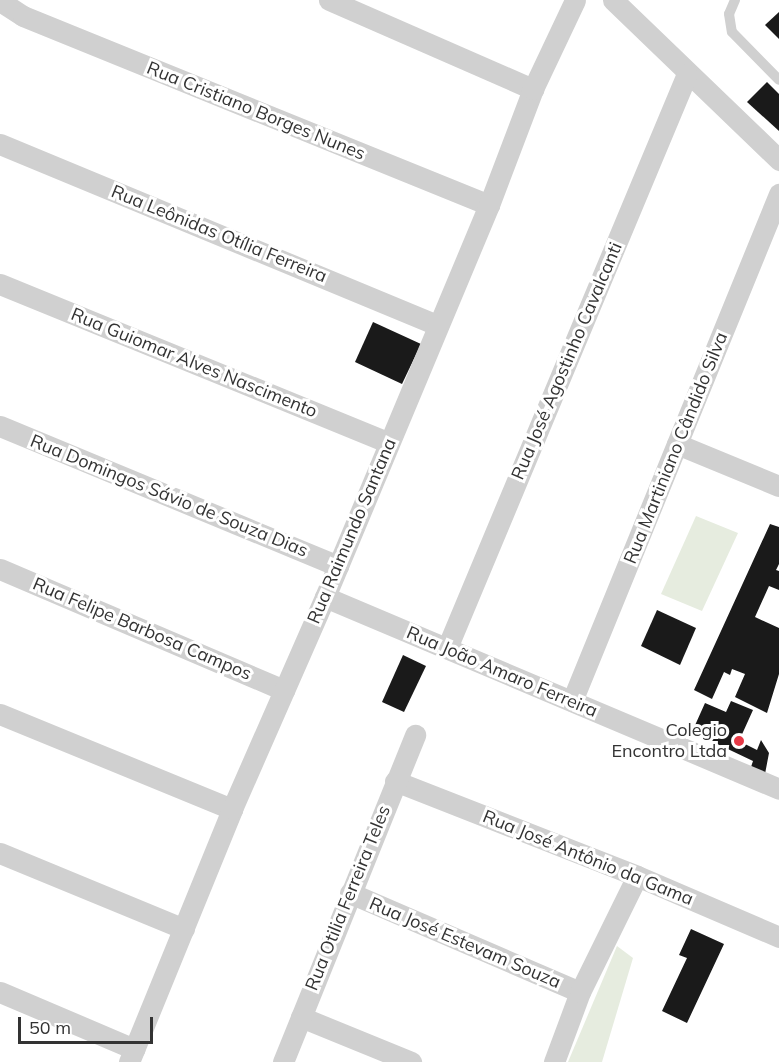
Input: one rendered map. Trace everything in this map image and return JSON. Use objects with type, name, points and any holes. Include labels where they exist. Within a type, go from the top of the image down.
[{"type":"street","points":[[329,0],[533,89]]},
{"type":"street","name":"Rua Raimundo Santana","points":[[131,1056],[232,809],[325,597],[489,205],[533,89],[575,0]]},
{"type":"street","points":[[613,0],[687,74],[779,160]]},
{"type":"street","name":"Rua Cristiano Borges Nunes","points":[[0,1],[23,16],[489,205]]},
{"type":"street","name":"Rua José Agostinho Cavalcanti","points":[[447,648],[687,74]]},
{"type":"street","name":"Rua Leônidas Otília Ferreira","points":[[0,144],[438,325]]},
{"type":"street","name":"Rua Martiniano Cândido Silva","points":[[572,701],[779,194]]},
{"type":"street","name":"Rua Guiomar Alves Nascimento","points":[[0,284],[389,442]]},
{"type":"street","name":"Rua Domingos Sávio de Souza Dias","points":[[0,426],[338,566]]},
{"type":"street","points":[[677,444],[779,486]]},
{"type":"street","name":"Rua Felipe Barbosa Campos","points":[[0,569],[285,690]]},
{"type":"street","name":"Rua João Amaro Ferreira","points":[[325,597],[779,789]]},
{"type":"street","points":[[0,714],[232,809]]},
{"type":"street","name":"Rua Otilia Ferreira Teles","points":[[283,1062],[415,735]]},
{"type":"street","name":"Rua José Antônio da Gama","points":[[396,781],[637,876],[779,937]]},
{"type":"street","points":[[0,853],[183,929]]},
{"type":"street","points":[[554,1062],[580,992],[637,876]]},
{"type":"street","name":"Rua José Estevam Souza","points":[[350,893],[580,992]]},
{"type":"street","points":[[0,992],[131,1056]]},
{"type":"street","points":[[301,1017],[411,1062]]},
{"type":"lane","points":[[735,0],[729,14],[732,32],[779,80]]},
{"type":"shaded area","points":[[696,516],[738,533],[702,611],[661,594]]},
{"type":"shaded area","points":[[617,946],[633,958],[602,1062],[568,1062]]},
{"type":"building","points":[[779,12],[779,39],[765,25]]},
{"type":"building","points":[[767,82],[779,94],[779,131],[747,102]]},
{"type":"building","points":[[373,322],[421,344],[402,384],[355,362]]},
{"type":"building","points":[[770,524],[779,527],[779,564],[776,570],[779,571],[779,590],[769,586],[755,617],[779,628],[779,674],[767,713],[735,697],[745,674],[732,669],[730,675],[724,672],[712,699],[694,690]]},
{"type":"building","points":[[657,610],[696,628],[680,665],[641,646]]},
{"type":"building","points":[[403,655],[426,666],[404,712],[382,702]]},
{"type":"building","points":[[731,701],[753,710],[739,741],[757,750],[761,740],[769,753],[765,774],[751,767],[753,761],[692,732],[705,703],[726,712]]},
{"type":"building","points":[[691,929],[724,944],[687,1023],[662,1011],[687,958],[679,955]]},
{"type":"place","name":"Colegio Encontro Ltda","points":[[739,741]]}]
